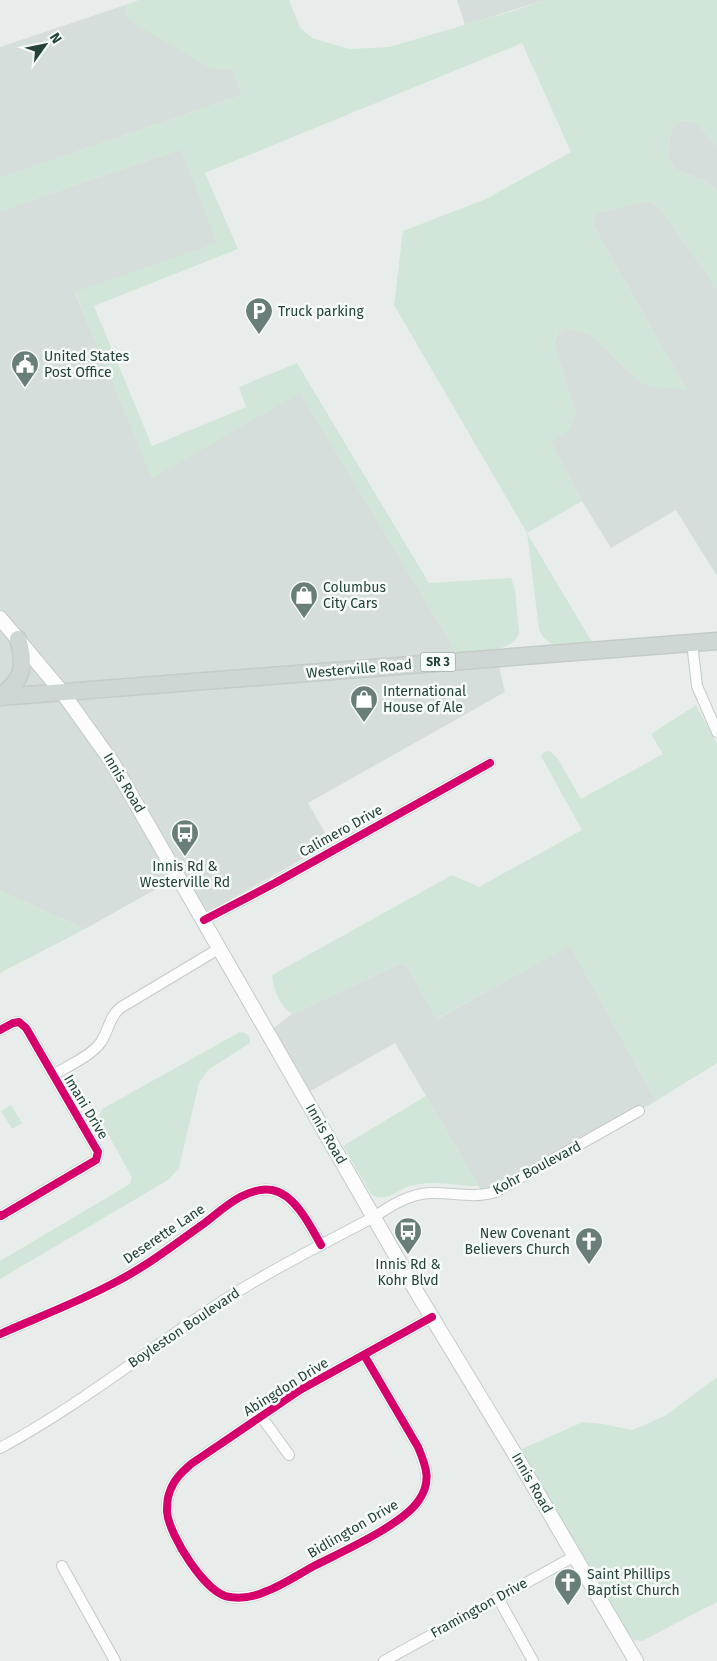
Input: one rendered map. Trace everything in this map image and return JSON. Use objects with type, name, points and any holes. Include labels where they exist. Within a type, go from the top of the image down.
[{"type":"main road","name":"Innis Road","points":[[0,618],[62,692],[112,762],[432,1317],[511,1447],[636,1661]]},
{"type":"main road","points":[[0,696],[11,689],[17,681],[22,666],[22,655],[18,640]]},
{"type":"main road","name":"Westerville Road","points":[[0,696],[717,641]]},
{"type":"street","points":[[692,643],[697,686],[717,732]]},
{"type":"street","name":"Calimero Drive","points":[[204,920],[275,883],[312,860],[490,763]]},
{"type":"street","name":"Imani Drive","points":[[0,1215],[2,1216],[96,1160],[98,1152],[53,1075],[97,1048],[112,1015],[120,1008],[220,948]]},
{"type":"street","points":[[0,1030],[19,1022],[26,1028],[53,1075]]},
{"type":"street","name":"Kohr Boulevard","points":[[374,1217],[389,1207],[423,1194],[472,1196],[495,1192],[639,1111]]},
{"type":"street","name":"Deserette Lane","points":[[0,1334],[108,1286],[164,1253],[233,1202],[251,1192],[271,1190],[279,1192],[298,1206],[321,1245]]},
{"type":"street","name":"Boyleston Boulevard","points":[[0,1448],[52,1418],[213,1307],[374,1217]]},
{"type":"street","name":"Abingdon Drive","points":[[169,1494],[176,1476],[261,1416],[300,1390],[432,1317]]},
{"type":"street","name":"Bidlington Drive","points":[[169,1494],[167,1514],[174,1533],[195,1571],[214,1590],[227,1597],[240,1598],[267,1592],[398,1520],[419,1501],[427,1484],[427,1474],[418,1446],[364,1355]]},
{"type":"street","points":[[261,1416],[289,1455]]},
{"type":"street","name":"Framington Drive","points":[[390,1660],[574,1556]]},
{"type":"street","points":[[62,1566],[115,1661]]},
{"type":"street","points":[[498,1598],[533,1661]]},
{"type":"shaded area","points":[[457,0],[545,0],[465,25]]},
{"type":"shaded area","points":[[125,5],[125,13],[232,69],[242,95],[0,178],[0,47]]},
{"type":"shaded area","points":[[681,120],[695,122],[717,145],[717,191],[704,180],[676,170],[668,157],[671,129]]},
{"type":"shaded area","points":[[181,149],[218,243],[75,293],[153,477],[300,392],[457,653],[495,649],[505,692],[308,803],[331,843],[199,917],[176,878],[85,929],[0,891],[0,211]]},
{"type":"shaded area","points":[[648,201],[658,206],[717,288],[717,576],[676,510],[611,548],[582,501],[550,441],[568,431],[576,414],[554,344],[558,333],[567,328],[591,335],[639,381],[650,386],[686,389],[593,225],[596,213]]},
{"type":"shaded area","points":[[570,945],[656,1101],[503,1188],[484,1195],[395,1043],[302,1096],[267,1033],[292,1014],[400,964],[406,965],[437,1019]]},
{"type":"green space","points":[[139,0],[289,0],[300,28],[312,38],[349,49],[389,47],[545,0],[717,0],[717,145],[695,122],[681,120],[671,129],[668,157],[676,170],[704,180],[717,191],[717,288],[658,206],[649,201],[596,213],[593,225],[687,390],[650,386],[639,381],[591,335],[567,328],[558,333],[554,343],[576,414],[569,431],[551,441],[582,501],[527,533],[394,305],[403,231],[486,199],[571,152],[522,43],[205,173],[238,249],[94,306],[152,446],[246,407],[239,387],[297,363],[429,583],[511,578],[515,589],[519,633],[509,645],[493,650],[457,653],[300,393],[152,478],[75,292],[217,243],[181,149],[0,211],[0,178],[242,95],[232,69],[212,69],[130,21],[125,13],[125,5]]},
{"type":"green space","points":[[527,533],[592,642],[552,644],[543,637],[539,629]]},
{"type":"green space","points":[[696,705],[717,744],[717,1063],[656,1101],[570,946],[436,1019],[406,965],[400,964],[292,1014],[281,1002],[274,986],[272,975],[452,875],[479,887],[582,830],[541,756],[544,752],[550,751],[558,759],[581,799],[663,754],[651,734]]},
{"type":"green space","points":[[0,891],[85,929],[0,973]]},
{"type":"green space","points":[[240,1032],[246,1033],[250,1038],[250,1043],[208,1070],[199,1083],[179,1168],[168,1180],[0,1279],[0,1261],[130,1184],[132,1178],[99,1117],[102,1109]]},
{"type":"green space","points":[[426,1096],[479,1186],[427,1183],[410,1186],[386,1197],[376,1197],[371,1194],[343,1146]]},
{"type":"green space","points":[[11,1105],[22,1123],[12,1129],[1,1111]]},
{"type":"green space","points":[[717,1377],[717,1602],[642,1641],[634,1640],[621,1624],[519,1450],[583,1422],[632,1430],[665,1416]]},
{"type":"cycle path","points":[[204,920],[275,883],[490,763]]},
{"type":"cycle path","points":[[0,1030],[19,1022],[26,1028],[98,1152],[96,1160],[0,1215]]},
{"type":"cycle path","points":[[0,1334],[81,1299],[134,1272],[236,1199],[254,1191],[272,1190],[288,1198],[301,1212],[321,1245]]},
{"type":"cycle path","points":[[364,1355],[421,1454],[427,1480],[419,1500],[400,1519],[386,1528],[273,1589],[235,1598],[220,1594],[210,1586],[190,1562],[174,1535],[169,1522],[167,1512],[168,1498],[178,1477],[191,1464],[300,1390],[432,1317]]},
{"type":"place","name":"Truck parking","points":[[259,335]]},
{"type":"place","name":"United States Post Office","points":[[25,388]]},
{"type":"place","name":"Columbus City Cars","points":[[304,619]]},
{"type":"place","name":"International House of Ale","points":[[364,723]]},
{"type":"place","name":"Innis Rd & Westerville Rd","points":[[185,857]]},
{"type":"place","name":"Innis Rd & Kohr Blvd","points":[[408,1255]]},
{"type":"place","name":"New Covenant Believers Church","points":[[589,1265]]},
{"type":"place","name":"Saint Phillips Baptist Church","points":[[568,1606]]}]
